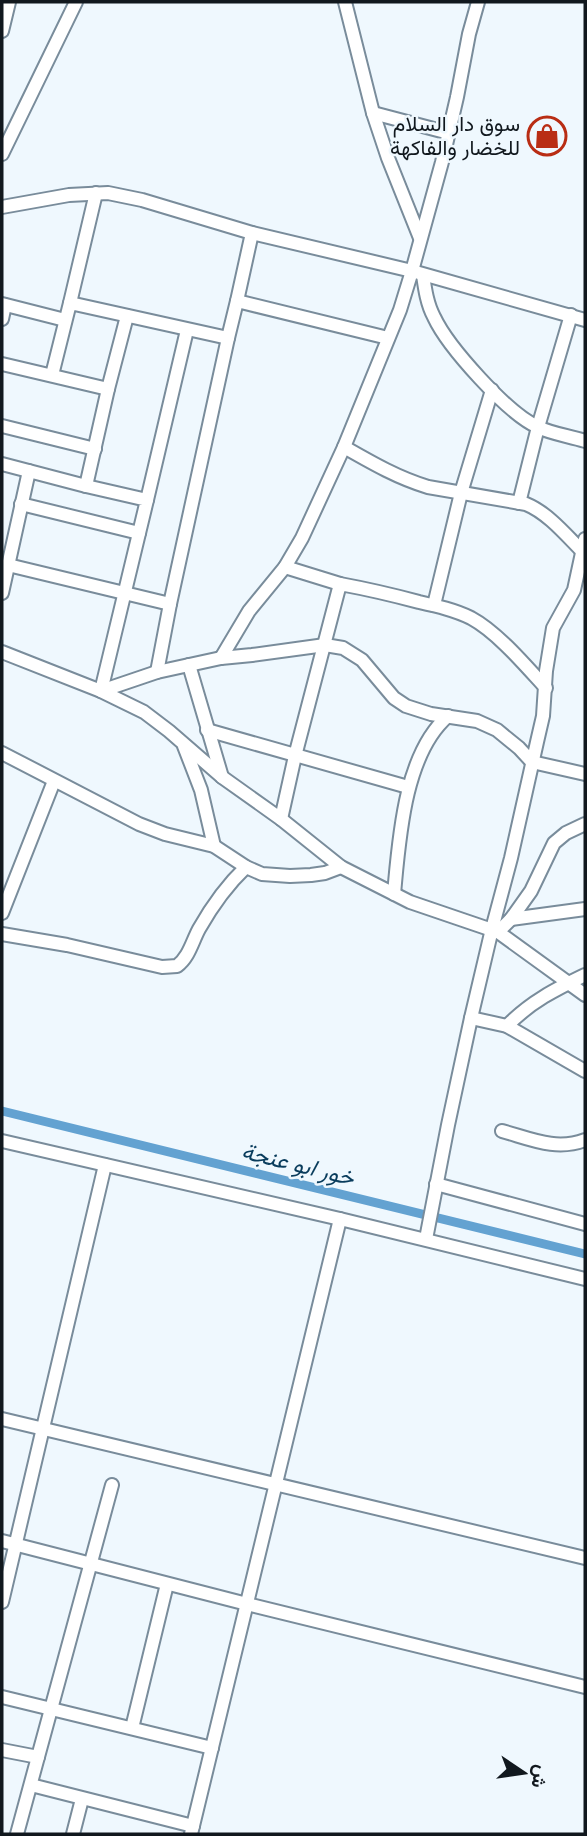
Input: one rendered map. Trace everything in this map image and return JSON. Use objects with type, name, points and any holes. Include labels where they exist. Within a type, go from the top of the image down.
[{"type":"street","points":[[2,31],[9,2]]},
{"type":"street","points":[[2,154],[76,2]]},
{"type":"street","points":[[345,2],[373,113],[421,239]]},
{"type":"street","points":[[221,658],[249,611],[285,567],[313,516],[417,273],[421,239],[449,133],[478,2]]},
{"type":"street","points":[[373,113],[449,133]]},
{"type":"street","points":[[52,375],[96,193]]},
{"type":"street","points":[[2,207],[69,195],[125,195],[252,233],[417,273],[585,320]]},
{"type":"street","points":[[157,671],[252,233]]},
{"type":"street","points":[[417,273],[433,317],[458,353],[492,390],[508,406],[538,428],[585,441]]},
{"type":"street","points":[[237,301],[388,338]]},
{"type":"street","points":[[70,303],[228,338]]},
{"type":"street","points":[[2,319],[3,305],[65,320]]},
{"type":"street","points":[[519,503],[571,315]]},
{"type":"street","points":[[86,486],[127,316]]},
{"type":"street","points":[[101,691],[187,330]]},
{"type":"street","points":[[2,364],[108,389]]},
{"type":"street","points":[[434,606],[461,493],[492,390]]},
{"type":"street","points":[[2,426],[95,449]]},
{"type":"street","points":[[344,447],[402,478],[428,487],[532,507],[584,546],[573,590],[552,628],[542,716],[495,931],[471,1018],[426,1239]]},
{"type":"street","points":[[2,464],[147,500]]},
{"type":"street","points":[[2,593],[29,471]]},
{"type":"street","points":[[21,504],[139,533]]},
{"type":"street","points":[[8,565],[170,604]]},
{"type":"street","points":[[285,567],[465,616],[487,629],[545,688]]},
{"type":"street","points":[[281,819],[340,584]]},
{"type":"street","points":[[101,691],[157,671],[221,658],[325,645],[343,648],[362,660],[394,698],[405,706],[431,714],[477,721],[497,730],[532,762],[585,774]]},
{"type":"street","points":[[2,652],[101,691],[144,712],[222,777],[341,867],[426,908],[495,931],[585,995]]},
{"type":"street","points":[[189,665],[222,777]]},
{"type":"street","points":[[394,894],[408,788],[428,740],[448,716]]},
{"type":"street","points":[[207,730],[408,788]]},
{"type":"street","points":[[183,742],[201,790],[214,846]]},
{"type":"street","points":[[2,753],[139,824],[214,846],[262,874],[290,876],[324,873],[341,867]]},
{"type":"street","points":[[2,913],[54,781]]},
{"type":"street","points":[[495,931],[511,919],[531,891],[554,843],[566,833],[585,824]]},
{"type":"street","points":[[2,933],[162,967],[177,966],[188,954],[221,892],[246,867]]},
{"type":"street","points":[[511,919],[585,909]]},
{"type":"street","points":[[507,1026],[543,996],[585,975]]},
{"type":"street","points":[[471,1018],[507,1026],[585,1071]]},
{"type":"street","points":[[502,1131],[555,1145],[574,1144],[585,1140]]},
{"type":"street","points":[[2,1141],[426,1239],[585,1279]]},
{"type":"street","points":[[2,1602],[106,1165]]},
{"type":"street","points":[[436,1184],[585,1224]]},
{"type":"street","points":[[31,1785],[192,1830],[340,1219]]},
{"type":"street","points":[[2,1419],[585,1558]]},
{"type":"street","points":[[17,1834],[112,1485]]},
{"type":"street","points":[[2,1541],[585,1687]]},
{"type":"street","points":[[132,1728],[167,1584]]},
{"type":"street","points":[[2,1697],[212,1748]]},
{"type":"street","points":[[2,1750],[38,1758]]},
{"type":"street","points":[[73,1834],[82,1799]]},
{"type":"waterway","name":"خور ابو عنجة","points":[[2,1111],[585,1254]]},
{"type":"place","name":"سوق دار السلام للخضار والفاكهة","points":[[547,136]]}]
